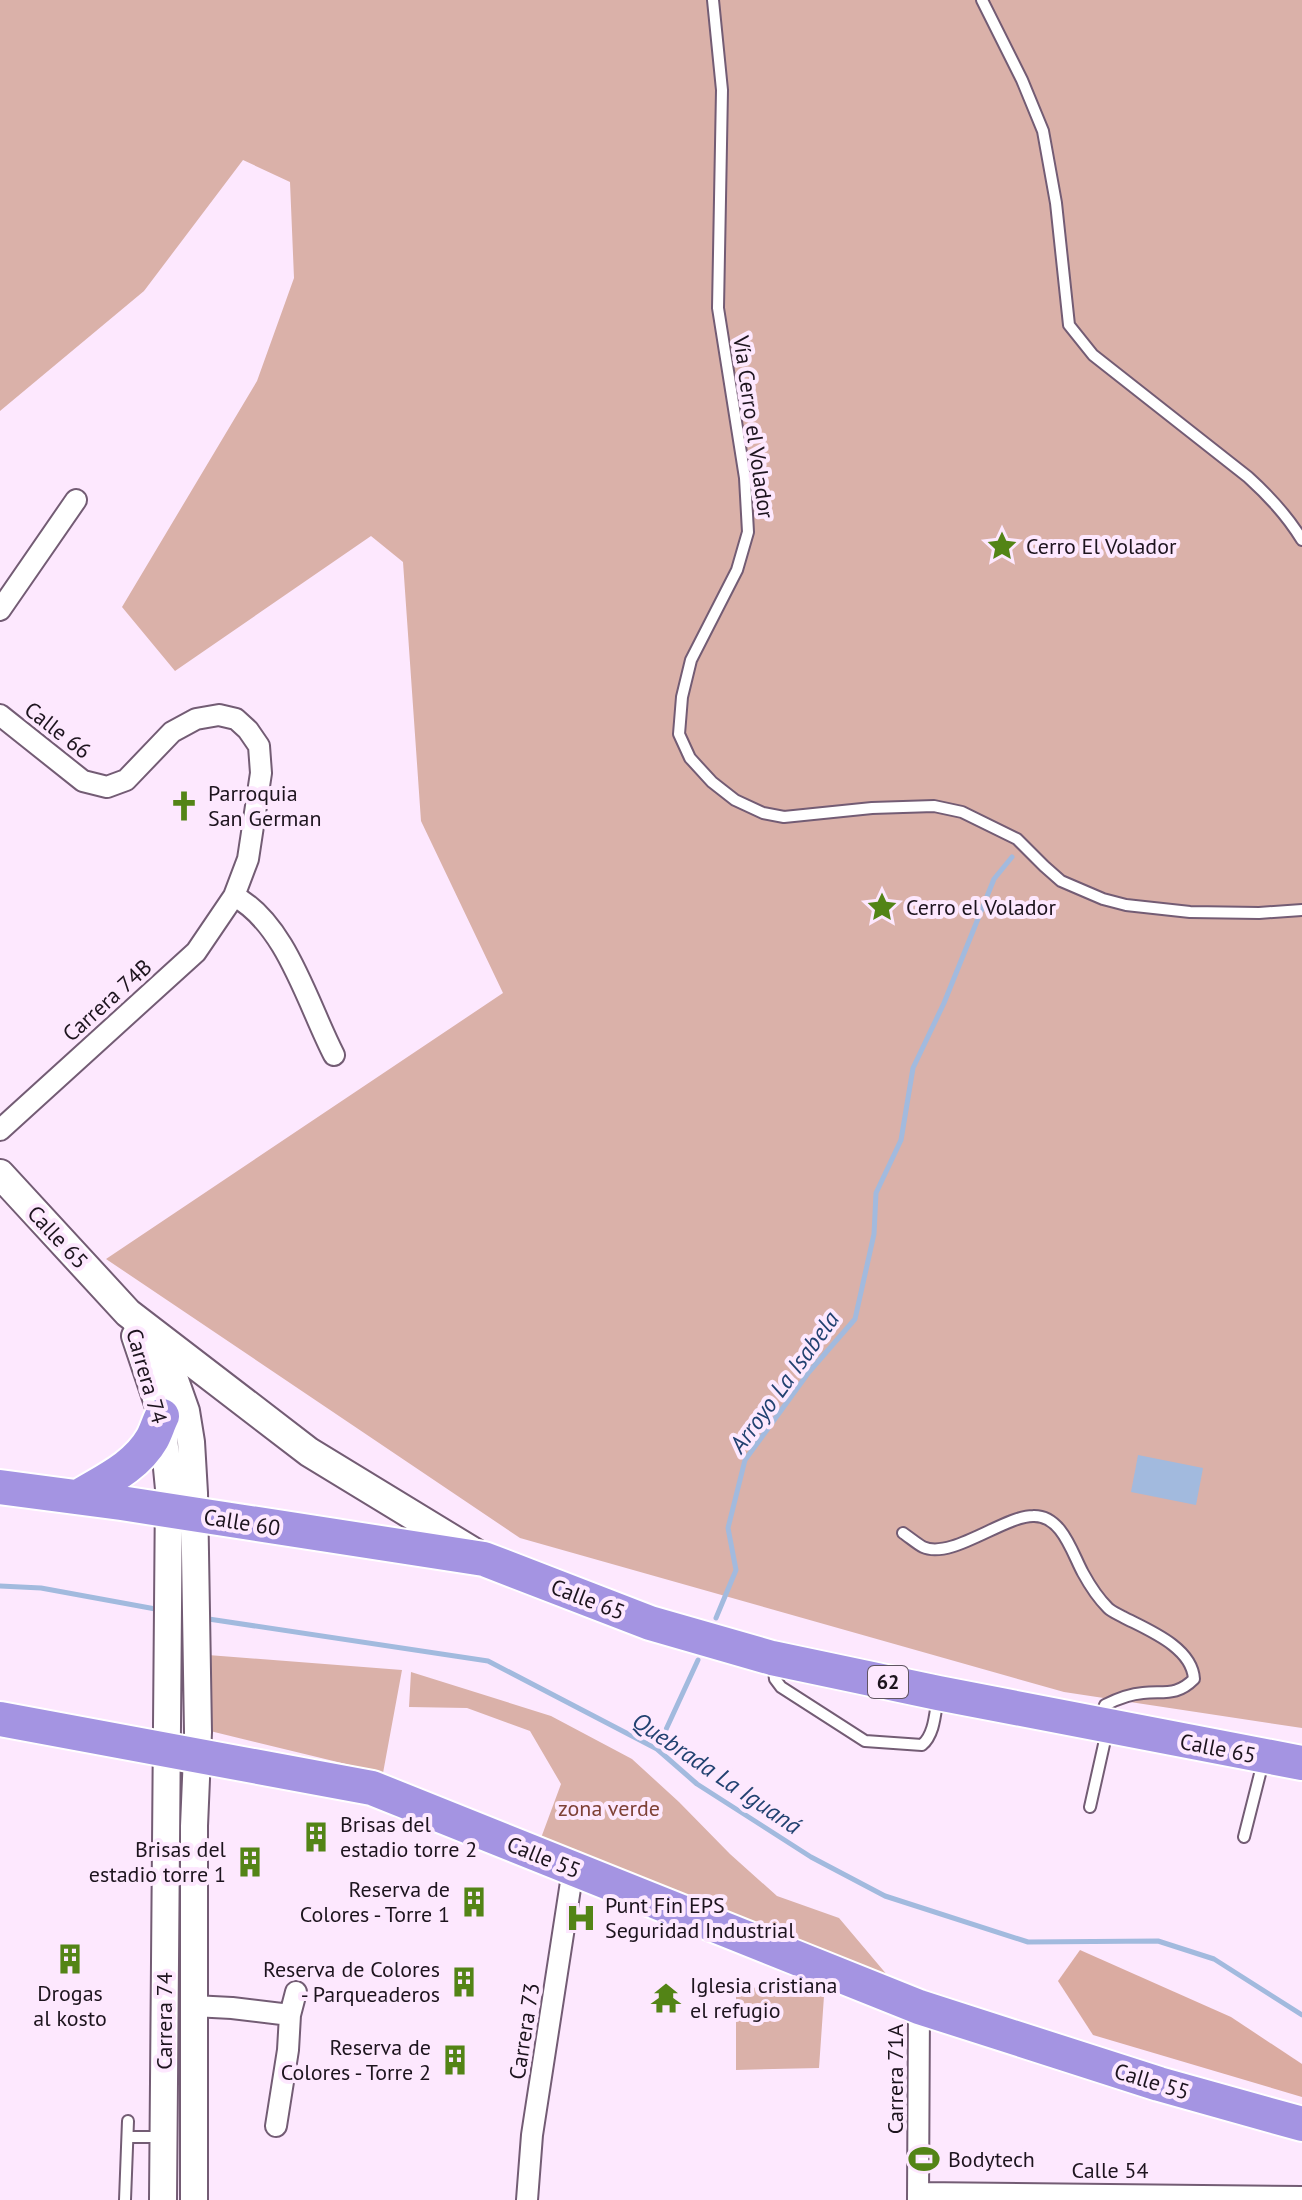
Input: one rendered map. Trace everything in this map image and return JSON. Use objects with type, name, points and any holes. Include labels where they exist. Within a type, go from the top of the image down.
[{"type":"highway","points":[[78,1497],[137,1458],[151,1441],[162,1416]]},
{"type":"highway","name":"Calle 60","points":[[0,1487],[484,1559]]},
{"type":"highway","name":"Calle 65","points":[[484,1559],[650,1623],[772,1658],[1302,1763]]},
{"type":"highway","name":"Calle 55","points":[[0,1719],[372,1788],[919,2007],[1159,2084],[1302,2124]]},
{"type":"main road","name":"Calle 65","points":[[0,1174],[128,1313],[309,1452],[484,1559]]},
{"type":"street","points":[[0,610],[76,500]]},
{"type":"street","name":"Calle 66","points":[[0,715],[83,781],[107,787],[126,780],[172,732],[196,719],[219,715],[236,719],[248,730]]},
{"type":"street","name":"Carrera 74B","points":[[0,1130],[196,952],[234,896],[248,859],[261,773],[259,746],[248,730]]},
{"type":"street","points":[[234,896],[255,910],[283,947],[334,1055]]},
{"type":"street","name":"Carrera 74","points":[[128,1313],[162,1416],[169,1489],[182,1513]]},
{"type":"street","name":"Carrera 74","points":[[128,1313],[174,1377],[186,1411],[191,1442],[182,1513],[182,1548],[196,1665],[182,1752],[163,2137],[163,2200]]},
{"type":"street","name":"Carrera 74","points":[[182,1548],[168,1662],[194,1826],[194,2200]]},
{"type":"street","name":"Carrera 73","points":[[527,2200],[532,2135],[573,1869]]},
{"type":"street","points":[[276,2126],[290,2015],[296,1992]]},
{"type":"street","points":[[193,2006],[290,2015]]},
{"type":"street","name":"Carrera 71A","points":[[918,2196],[919,2007]]},
{"type":"street","name":"Calle 54","points":[[918,2196],[1302,2197]]},
{"type":"lane","name":"Vía Cerro el Volador","points":[[713,0],[722,90],[718,308],[745,478],[748,532],[737,570],[691,660],[682,697],[679,734],[690,758],[712,782],[735,800],[763,813],[784,817],[872,808],[934,806],[962,812],[1017,839],[1061,881],[1126,905],[1190,912],[1302,910]]},
{"type":"lane","points":[[982,0],[1022,80],[1043,131],[1056,203],[1069,325],[1093,355],[1248,477],[1286,515],[1302,540]]},
{"type":"lane","points":[[903,1533],[925,1548],[940,1549],[1016,1520],[1033,1515],[1045,1517],[1056,1525],[1084,1575],[1109,1610],[1168,1642],[1184,1656],[1194,1679],[1184,1688],[1140,1693],[1117,1698],[1105,1705],[1090,1807]]},
{"type":"lane","points":[[772,1658],[775,1679],[781,1687],[865,1741],[922,1745],[931,1733],[938,1693]]},
{"type":"lane","points":[[1244,1837],[1265,1757]]},
{"type":"lane","points":[[125,2200],[128,2121]]},
{"type":"lane","points":[[128,2137],[163,2137]]},
{"type":"green space","name":"Cerro el Volador","points":[[0,0],[1302,0],[1302,1728],[1064,1692],[520,1538],[106,1259],[503,993],[421,821],[403,562],[371,536],[175,671],[122,607],[257,381],[294,278],[290,182],[243,160],[144,291],[0,411]]},
{"type":"green space","points":[[208,1655],[402,1670],[383,1773],[206,1730]]},
{"type":"green space","name":"zona verde","points":[[411,1672],[551,1716],[632,1759],[777,1896],[839,1918],[888,1976],[541,1838],[561,1784],[530,1731],[467,1708],[409,1707]]},
{"type":"green space","points":[[780,1986],[780,1997],[824,1996],[819,2068],[736,2070],[736,1989]]},
{"type":"shaded area","points":[[1080,1950],[1231,2017],[1302,2064],[1302,2097],[1093,2035],[1058,1981]]},
{"type":"water","points":[[1138,1455],[1203,1468],[1196,1505],[1131,1492]]},
{"type":"waterway","name":"Arroyo La Isabela","points":[[716,1618],[736,1570],[728,1528],[745,1460],[809,1372],[855,1319],[874,1234],[876,1193],[901,1140],[913,1068],[944,1003],[994,879],[1012,857]]},
{"type":"waterway","name":"Quebrada La Iguaná","points":[[0,1586],[41,1588],[161,1610]]},
{"type":"waterway","name":"Quebrada La Iguaná","points":[[202,1618],[488,1661],[657,1749],[697,1784],[811,1857],[885,1896],[1028,1942],[1158,1941],[1214,1959],[1302,2015]]},
{"type":"waterway","name":"Arroyo La Isabela","points":[[657,1749],[698,1660]]},
{"type":"place","name":"Cerro El Volador","points":[[1002,546]]},
{"type":"place","name":"Parroquia San German","points":[[184,806]]},
{"type":"place","name":"Cerro el Volador","points":[[882,907]]},
{"type":"place","name":"Brisas del estadio torre 2","points":[[316,1837]]},
{"type":"place","name":"Brisas del estadio torre 1","points":[[250,1862]]},
{"type":"place","name":"Reserva de Colores - Torre 1","points":[[474,1902]]},
{"type":"place","name":"Punt Fin EPS Seguridad Industrial","points":[[581,1918]]},
{"type":"place","name":"Drogas al kosto","points":[[70,1959]]},
{"type":"place","name":"Reserva de Colores - Parqueaderos","points":[[464,1982]]},
{"type":"place","name":"Iglesia cristiana el refugio","points":[[666,1998]]},
{"type":"place","name":"Reserva de Colores - Torre 2","points":[[455,2060]]},
{"type":"place","name":"Bodytech","points":[[924,2159]]}]
